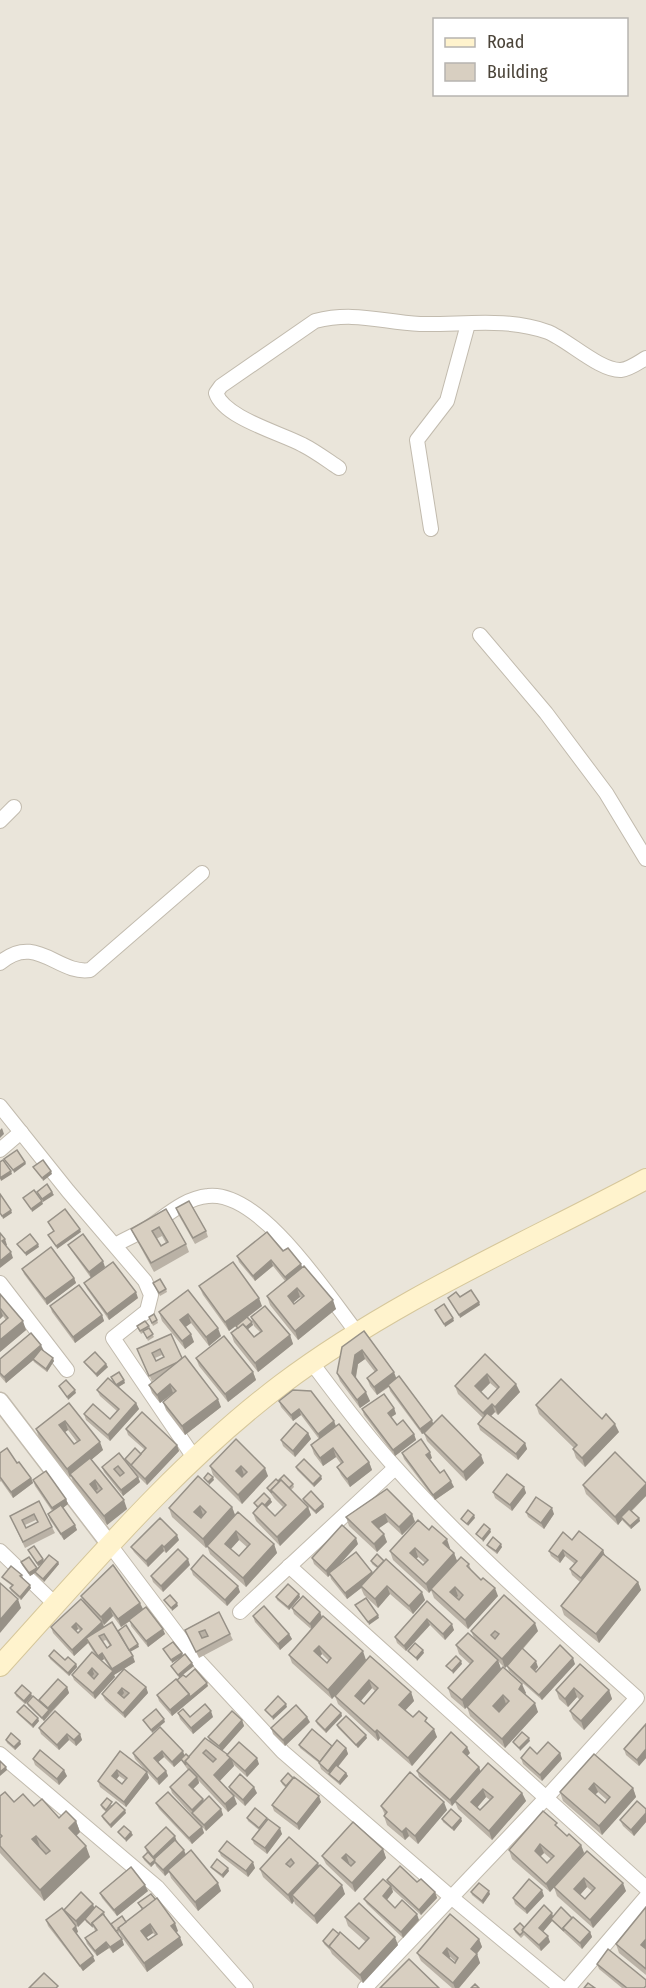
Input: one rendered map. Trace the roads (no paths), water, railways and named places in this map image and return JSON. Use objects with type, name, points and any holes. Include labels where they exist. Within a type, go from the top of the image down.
[{"type":"main road","points":[[0,1666],[110,1545],[195,1459],[240,1418],[312,1363],[358,1334],[519,1243],[646,1179]]},
{"type":"street","points":[[339,468],[304,445],[238,416],[218,399],[216,393],[218,389],[315,321],[332,317],[371,317],[416,323],[530,326],[551,334],[609,368],[621,370],[646,358]]},
{"type":"street","points":[[431,529],[417,440],[447,401],[468,324]]},
{"type":"street","points":[[480,635],[553,722],[606,794],[646,859]]},
{"type":"street","points":[[0,821],[14,807]]},
{"type":"street","points":[[0,963],[17,953],[34,952],[83,972],[90,970],[202,873]]},
{"type":"street","points":[[0,1106],[68,1191],[145,1281],[151,1295],[147,1311],[113,1338],[195,1459]]},
{"type":"street","points":[[0,1150],[21,1132]]},
{"type":"street","points":[[116,1245],[146,1229],[190,1200],[209,1195],[227,1198],[247,1206],[265,1220],[300,1259],[358,1334]]},
{"type":"street","points":[[0,1283],[67,1370]]},
{"type":"street","points":[[312,1363],[395,1468],[501,1575],[641,1702],[365,1988]]},
{"type":"street","points":[[0,1401],[193,1655],[283,1752],[561,1988]]},
{"type":"street","points":[[240,1612],[395,1468]]},
{"type":"street","points":[[0,1551],[56,1605]]},
{"type":"street","points":[[289,1566],[646,1888]]},
{"type":"street","points":[[0,1754],[157,1887],[246,1988]]},
{"type":"street","points":[[568,1988],[646,1897]]}]
